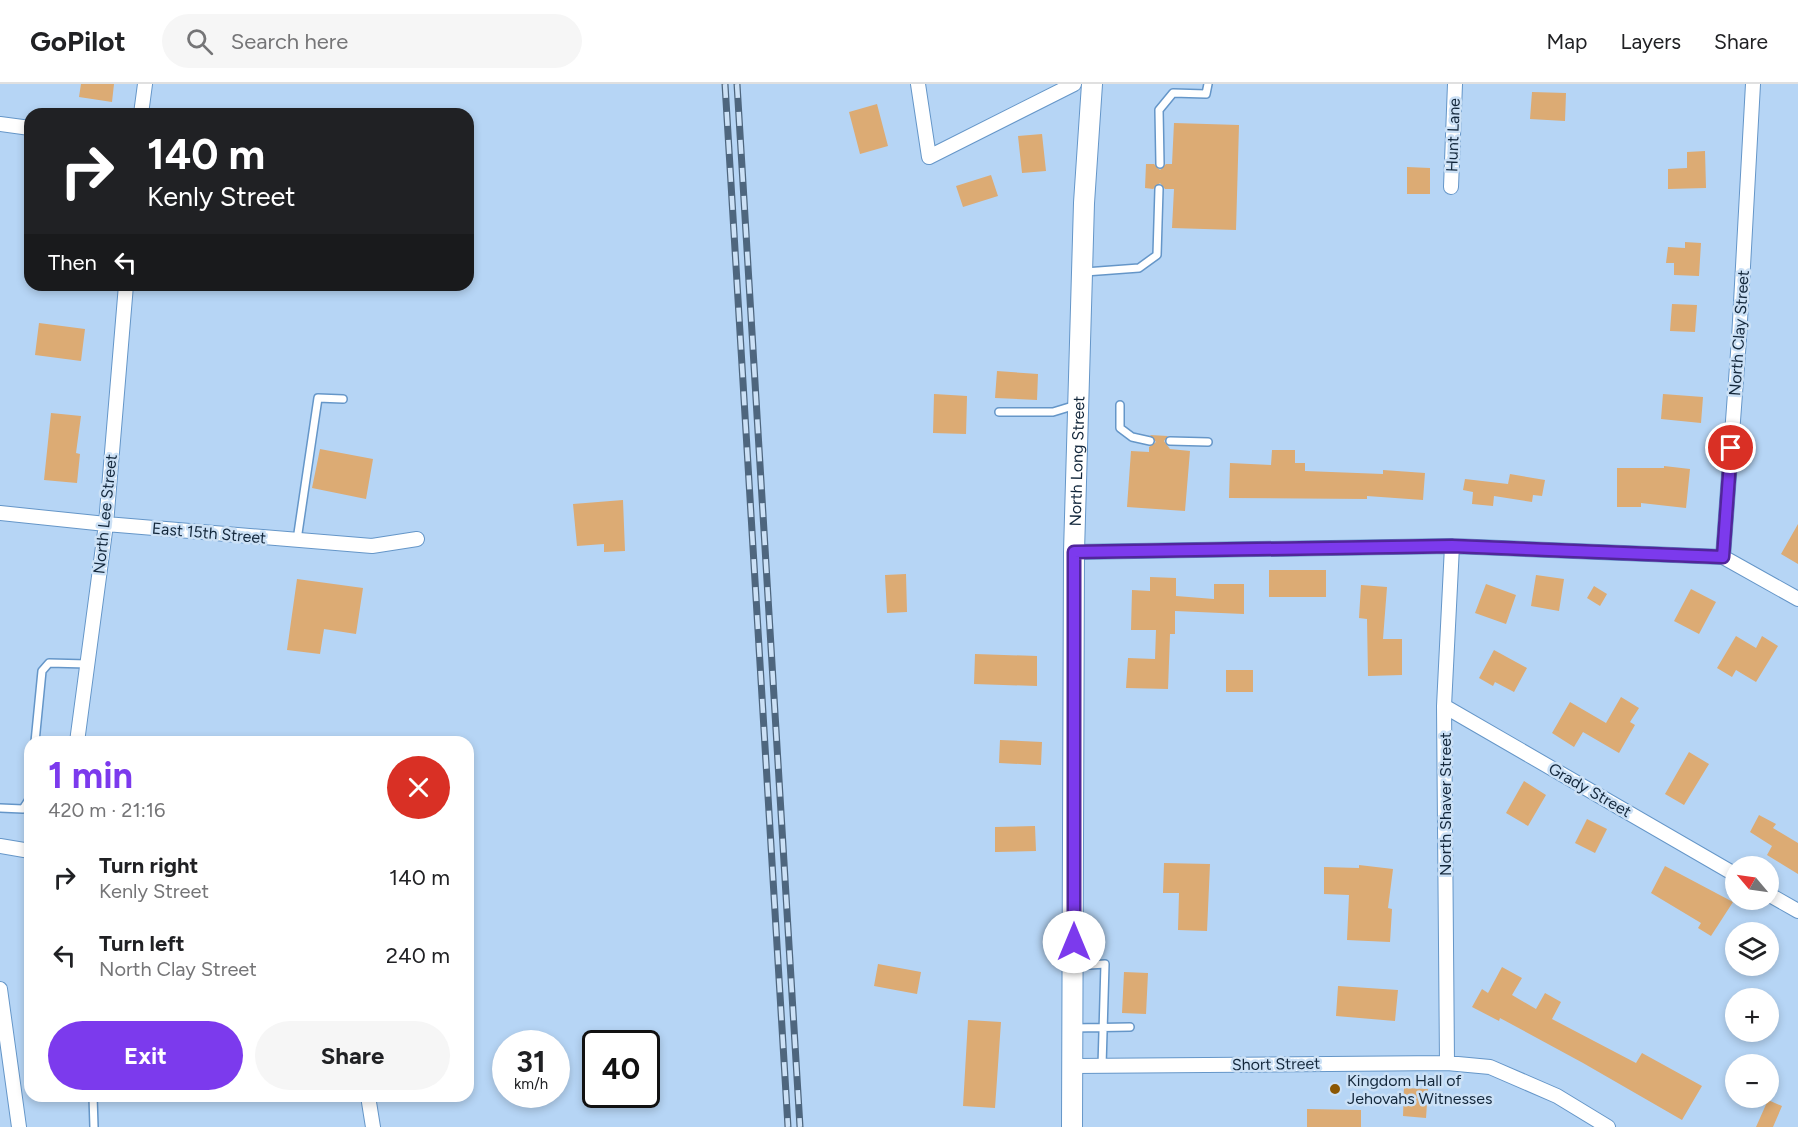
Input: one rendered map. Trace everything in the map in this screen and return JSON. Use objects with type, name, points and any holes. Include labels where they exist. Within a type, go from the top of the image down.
[{"type":"street","points":[[142,108],[145,84]]},
{"type":"street","points":[[918,84],[929,157],[1074,84]]},
{"type":"street","name":"North Long Street","points":[[1072,1127],[1074,552],[1082,272],[1092,84]]},
{"type":"street","name":"Hunt Lane","points":[[1452,187],[1455,84]]},
{"type":"street","name":"North Clay Street","points":[[1723,557],[1749,180],[1753,84]]},
{"type":"street","points":[[0,124],[24,128]]},
{"type":"street","name":"North Lee Street","points":[[78,736],[106,524],[125,291]]},
{"type":"street","name":"East 15th Street","points":[[0,513],[372,546],[417,539]]},
{"type":"street","points":[[1074,552],[1452,546],[1723,557],[1798,598]]},
{"type":"street","name":"North Shaver Street","points":[[1447,1063],[1444,706],[1452,546]]},
{"type":"street","name":"Grady Street","points":[[1444,706],[1725,869]]},
{"type":"street","points":[[0,846],[24,850]]},
{"type":"street","points":[[1779,900],[1798,911]]},
{"type":"street","points":[[0,989],[19,1127]]},
{"type":"street","name":"Short Street","points":[[1074,1066],[1447,1063],[1490,1067],[1557,1096],[1608,1127]]},
{"type":"street","points":[[369,1102],[373,1127]]},
{"type":"lane","points":[[1160,164],[1160,110],[1173,93],[1206,93],[1208,84]]},
{"type":"lane","points":[[1082,272],[1139,268],[1157,255],[1159,189]]},
{"type":"lane","points":[[297,540],[318,398],[343,399]]},
{"type":"lane","points":[[999,412],[1053,412],[1078,404]]},
{"type":"lane","points":[[1120,405],[1120,428],[1132,437],[1150,441]]},
{"type":"lane","points":[[1170,441],[1208,442]]},
{"type":"lane","points":[[36,736],[42,672],[49,663],[87,664]]},
{"type":"lane","points":[[0,808],[24,807]]},
{"type":"lane","points":[[1074,966],[1105,964],[1101,1066]]},
{"type":"lane","points":[[1074,1028],[1130,1027]]},
{"type":"lane","points":[[93,1102],[94,1127]]},
{"type":"building","points":[[81,84],[114,84],[112,102],[79,97]]},
{"type":"building","points":[[1532,92],[1566,93],[1565,121],[1530,119]]},
{"type":"building","points":[[877,104],[888,146],[860,154],[849,112]]},
{"type":"building","points":[[1174,123],[1239,125],[1236,230],[1172,228],[1174,189],[1165,189],[1160,183],[1153,189],[1145,188],[1146,164],[1154,164],[1160,170],[1166,164],[1172,164]]},
{"type":"building","points":[[1042,134],[1046,171],[1022,173],[1018,136]]},
{"type":"building","points":[[1705,151],[1706,188],[1668,189],[1668,169],[1687,168],[1687,152]]},
{"type":"building","points":[[1407,167],[1430,168],[1430,194],[1407,194]]},
{"type":"building","points":[[991,175],[998,196],[963,207],[956,186]]},
{"type":"building","points":[[1685,242],[1701,243],[1699,276],[1674,275],[1674,263],[1666,263],[1668,247],[1685,248]]},
{"type":"building","points":[[1672,304],[1697,305],[1695,332],[1670,331]]},
{"type":"building","points":[[39,323],[85,329],[81,361],[35,355]]},
{"type":"building","points":[[997,371],[1038,374],[1037,400],[995,398]]},
{"type":"building","points":[[934,394],[967,396],[966,434],[933,433]]},
{"type":"building","points":[[1663,394],[1703,397],[1701,423],[1661,419]]},
{"type":"building","points":[[51,413],[81,416],[76,453],[80,454],[77,483],[44,480]]},
{"type":"building","points":[[1150,435],[1168,436],[1164,441],[1170,449],[1190,451],[1185,511],[1127,507],[1131,451],[1149,452],[1149,447],[1156,442]]},
{"type":"building","points":[[320,449],[373,459],[366,499],[312,488]]},
{"type":"building","points":[[1272,450],[1295,450],[1295,463],[1305,463],[1305,471],[1383,474],[1383,470],[1425,473],[1423,500],[1367,496],[1367,499],[1229,498],[1230,463],[1271,465]]},
{"type":"building","points":[[1664,466],[1690,469],[1686,508],[1641,503],[1641,507],[1617,507],[1617,468],[1664,468]]},
{"type":"building","points":[[1510,474],[1545,480],[1542,496],[1533,495],[1532,502],[1494,496],[1493,506],[1472,504],[1473,492],[1463,490],[1465,479],[1508,484]]},
{"type":"building","points":[[623,500],[625,551],[604,552],[604,544],[577,546],[573,504]]},
{"type":"building","points":[[1798,524],[1798,564],[1781,554]]},
{"type":"building","points":[[1269,570],[1326,570],[1326,597],[1269,597]]},
{"type":"building","points":[[906,574],[907,612],[887,613],[885,575]]},
{"type":"building","points":[[1536,575],[1564,579],[1559,611],[1531,606]]},
{"type":"building","points":[[1150,577],[1176,578],[1176,596],[1214,599],[1214,584],[1244,584],[1244,614],[1175,611],[1175,634],[1170,634],[1168,689],[1126,688],[1128,658],[1155,659],[1156,630],[1131,630],[1132,590],[1150,591]]},
{"type":"building","points":[[297,579],[363,588],[356,634],[324,629],[320,654],[287,650]]},
{"type":"building","points":[[1486,584],[1516,595],[1506,624],[1475,613]]},
{"type":"building","points":[[1361,585],[1387,587],[1383,639],[1402,639],[1402,675],[1368,676],[1367,619],[1359,618]]},
{"type":"building","points":[[1594,586],[1607,594],[1600,606],[1587,598]]},
{"type":"building","points":[[1691,589],[1716,602],[1699,634],[1674,621]]},
{"type":"building","points":[[1736,636],[1756,648],[1762,636],[1778,646],[1756,682],[1736,670],[1732,677],[1717,668]]},
{"type":"building","points":[[1494,650],[1527,668],[1514,692],[1495,682],[1493,686],[1479,678]]},
{"type":"building","points":[[975,654],[1037,656],[1037,686],[974,684]]},
{"type":"building","points":[[1226,670],[1253,670],[1253,692],[1226,692]]},
{"type":"building","points":[[1621,697],[1639,708],[1630,722],[1635,725],[1619,753],[1583,732],[1574,747],[1552,733],[1570,702],[1606,723]]},
{"type":"building","points":[[1000,740],[1042,742],[1041,765],[999,763]]},
{"type":"building","points":[[1689,752],[1709,764],[1684,805],[1665,794]]},
{"type":"building","points":[[1524,781],[1546,795],[1528,826],[1506,813]]},
{"type":"building","points":[[1759,815],[1776,824],[1773,828],[1798,843],[1798,874],[1779,862],[1779,856],[1767,855],[1772,846],[1750,832]]},
{"type":"building","points":[[1587,819],[1607,829],[1595,853],[1575,843]]},
{"type":"building","points":[[1035,826],[1036,851],[995,852],[995,827]]},
{"type":"building","points":[[1164,863],[1210,864],[1207,931],[1178,930],[1179,893],[1163,893]]},
{"type":"building","points":[[1359,865],[1393,869],[1388,908],[1392,909],[1390,942],[1347,940],[1349,895],[1324,894],[1324,867],[1359,868]]},
{"type":"building","points":[[1665,866],[1725,898],[1725,910],[1728,910],[1711,936],[1698,928],[1701,923],[1651,893]]},
{"type":"building","points":[[878,964],[921,972],[917,994],[874,986]]},
{"type":"building","points":[[1502,967],[1522,978],[1512,995],[1536,1009],[1545,993],[1561,1002],[1552,1019],[1636,1063],[1642,1053],[1702,1086],[1682,1120],[1500,1018],[1499,1021],[1472,1007],[1482,989],[1488,993]]},
{"type":"building","points":[[1124,972],[1148,973],[1146,1014],[1122,1013]]},
{"type":"building","points":[[1338,986],[1398,990],[1395,1021],[1336,1016]]},
{"type":"building","points":[[968,1020],[1001,1022],[995,1108],[963,1106]]},
{"type":"building","points":[[1404,1088],[1428,1089],[1426,1118],[1403,1116]]},
{"type":"building","points":[[1782,1106],[1773,1127],[1756,1127],[1764,1108]]},
{"type":"building","points":[[1307,1109],[1361,1110],[1361,1127],[1307,1127]]},
{"type":"railway","points":[[725,84],[788,1127]]},
{"type":"railway","points":[[737,84],[800,1127]]},
{"type":"place","name":"Kingdom Hall of Jehovahs Witnesses","points":[[1335,1089]]},
{"type":"route","points":[[1074,942],[1074,552],[1452,546],[1723,557],[1731,448]]}]
